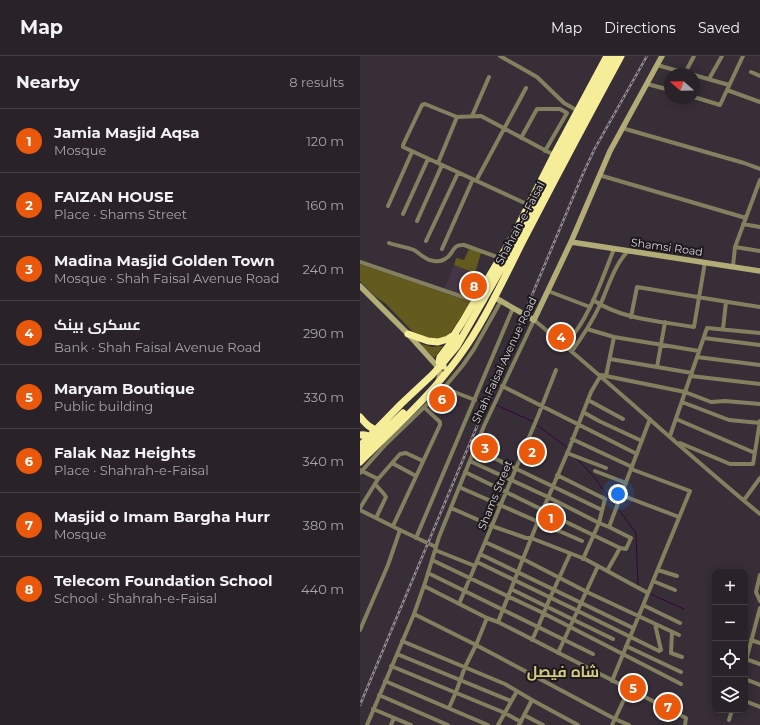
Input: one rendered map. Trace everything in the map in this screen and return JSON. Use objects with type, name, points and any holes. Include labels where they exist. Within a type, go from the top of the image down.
[{"type":"highway","points":[[408,334],[428,341],[438,342],[448,339],[454,335],[504,257],[554,155],[607,56]]},
{"type":"highway","name":"Shahrah-e-Faisal","points":[[360,446],[432,375],[457,346],[504,257],[523,228],[614,56]]},
{"type":"highway","name":"Shahrah-e-Faisal","points":[[360,462],[420,403],[440,386],[458,358],[494,297],[621,56]]},
{"type":"highway","points":[[513,236],[523,228]]},
{"type":"highway","points":[[463,321],[451,344],[440,357],[439,362],[445,367],[449,366],[472,336]]},
{"type":"highway","points":[[360,455],[422,396],[440,386]]},
{"type":"highway","points":[[360,417],[369,426],[377,430],[384,428],[398,418]]},
{"type":"highway","points":[[360,436],[370,436],[372,440],[371,443]]},
{"type":"street","points":[[500,56],[538,77],[564,103],[578,111]]},
{"type":"street","name":"Shah Faisal Avenue Road","points":[[367,725],[414,614],[439,537],[486,421],[571,242],[599,176],[622,128],[662,56]]},
{"type":"street","points":[[689,68],[694,56]]},
{"type":"street","points":[[709,79],[722,56]]},
{"type":"street","points":[[700,99],[720,105],[741,56]]},
{"type":"street","points":[[657,65],[668,68]]},
{"type":"street","points":[[751,72],[760,76]]},
{"type":"street","points":[[472,116],[489,77]]},
{"type":"street","points":[[700,77],[729,85]]},
{"type":"street","points":[[647,84],[664,88]]},
{"type":"street","points":[[442,249],[474,180],[526,88]]},
{"type":"street","points":[[727,90],[760,102]]},
{"type":"street","points":[[529,205],[412,152],[403,147],[403,145],[424,104],[457,117],[481,116],[554,155]]},
{"type":"street","points":[[522,138],[537,109],[560,109],[567,113],[546,151]]},
{"type":"street","points":[[438,163],[457,117]]},
{"type":"street","points":[[622,128],[760,168]]},
{"type":"street","points":[[388,206],[412,152]]},
{"type":"street","points":[[403,214],[428,159]]},
{"type":"street","points":[[417,221],[442,165]]},
{"type":"street","points":[[426,241],[458,173]]},
{"type":"street","points":[[599,176],[746,218]]},
{"type":"street","points":[[733,266],[735,247],[760,180]]},
{"type":"street","points":[[754,197],[760,198]]},
{"type":"street","points":[[743,224],[760,227]]},
{"type":"street","name":"Shamsi Road","points":[[571,242],[760,270]]},
{"type":"street","points":[[390,243],[410,248],[425,258],[439,261],[445,260],[454,248],[460,245],[504,257]]},
{"type":"street","points":[[735,247],[760,251]]},
{"type":"street","points":[[565,345],[580,326],[590,307],[614,249]]},
{"type":"street","points":[[572,351],[587,329],[600,305],[620,260],[628,251]]},
{"type":"street","points":[[360,262],[475,301]]},
{"type":"street","points":[[593,300],[610,310],[631,317],[694,327],[705,262]]},
{"type":"street","points":[[360,286],[408,334],[439,369],[440,386]]},
{"type":"street","points":[[631,317],[637,287],[760,307]]},
{"type":"street","points":[[548,291],[590,307]]},
{"type":"street","points":[[494,297],[534,320],[565,345],[760,514]]},
{"type":"street","points":[[378,479],[361,471],[424,407],[440,386],[463,365],[474,349],[501,301]]},
{"type":"street","points":[[723,329],[726,302]]},
{"type":"street","points":[[416,538],[475,400],[512,308]]},
{"type":"street","points":[[657,367],[665,322]]},
{"type":"street","points":[[670,436],[707,328],[760,333]]},
{"type":"street","points":[[587,329],[614,337],[699,351]]},
{"type":"street","points":[[606,376],[614,337]]},
{"type":"street","points":[[704,338],[760,344]]},
{"type":"street","points":[[697,357],[760,365]]},
{"type":"street","points":[[610,359],[657,367],[691,375],[760,384]]},
{"type":"street","name":"Shams Street","points":[[460,604],[556,370]]},
{"type":"street","points":[[601,375],[685,392],[711,402],[725,401],[760,404]]},
{"type":"street","points":[[498,622],[591,392],[601,375]]},
{"type":"street","points":[[440,386],[475,400]]},
{"type":"street","points":[[502,386],[637,454]]},
{"type":"street","points":[[588,400],[623,419]]},
{"type":"street","points":[[676,441],[730,464],[753,464],[758,442],[760,422],[729,420],[682,402]]},
{"type":"street","points":[[393,526],[440,422],[424,407]]},
{"type":"street","points":[[583,412],[642,441]]},
{"type":"street","points":[[609,528],[650,419]]},
{"type":"street","points":[[676,419],[755,453]]},
{"type":"street","points":[[572,439],[632,468],[690,491],[612,681]]},
{"type":"street","points":[[475,449],[602,510]]},
{"type":"street","points":[[567,452],[606,468]]},
{"type":"street","points":[[423,462],[406,453],[400,454],[378,479],[360,509],[436,549],[515,580],[659,651],[661,650],[655,624]]},
{"type":"street","points":[[470,461],[631,538],[626,549],[620,548],[562,520],[558,531]]},
{"type":"street","points":[[392,463],[416,476]]},
{"type":"street","points":[[595,471],[626,483]]},
{"type":"street","points":[[465,472],[543,510]]},
{"type":"street","points":[[558,475],[605,499],[599,523],[583,559]]},
{"type":"street","points":[[744,500],[760,478]]},
{"type":"street","points":[[375,484],[386,497],[376,518]]},
{"type":"street","points":[[459,487],[582,541]]},
{"type":"street","points":[[621,495],[680,517]]},
{"type":"street","points":[[451,508],[492,526],[526,538],[531,538],[583,559],[648,593]]},
{"type":"street","points":[[360,630],[388,565],[400,530]]},
{"type":"street","points":[[485,542],[560,577],[586,592],[638,617],[679,635]]},
{"type":"street","points":[[607,572],[620,548]]},
{"type":"street","points":[[480,554],[633,628]]},
{"type":"street","points":[[532,640],[570,554]]},
{"type":"street","points":[[432,560],[543,613],[681,684]]},
{"type":"street","points":[[558,653],[571,628],[598,566]]},
{"type":"street","points":[[658,570],[677,576]]},
{"type":"street","points":[[428,573],[593,654]]},
{"type":"street","points":[[760,575],[756,592],[760,601]]},
{"type":"street","points":[[653,581],[675,590]]},
{"type":"street","points":[[424,586],[686,718],[685,725]]},
{"type":"street","points":[[511,589],[613,639]]},
{"type":"street","points":[[756,592],[760,597]]},
{"type":"street","points":[[643,605],[680,623]]},
{"type":"street","points":[[748,653],[759,617],[760,608]]},
{"type":"street","points":[[414,614],[629,725]]},
{"type":"street","points":[[449,708],[465,667],[487,618]]},
{"type":"street","points":[[672,632],[671,653],[682,657]]},
{"type":"street","points":[[752,640],[760,643]]},
{"type":"street","points":[[402,641],[504,684],[578,725]]},
{"type":"street","points":[[626,646],[681,672]]},
{"type":"street","points":[[397,654],[511,701]]},
{"type":"street","points":[[748,660],[760,664]]},
{"type":"street","points":[[391,666],[505,713],[520,723],[532,700]]},
{"type":"street","points":[[385,681],[488,725]]},
{"type":"street","points":[[748,681],[760,685]]},
{"type":"street","points":[[612,725],[629,689]]},
{"type":"street","points":[[498,725],[517,691]]},
{"type":"street","points":[[379,695],[448,725]]},
{"type":"street","points":[[748,702],[760,707]]},
{"type":"street","points":[[373,709],[411,725]]},
{"type":"street","points":[[729,720],[731,713]]},
{"type":"street","points":[[524,715],[543,725]]},
{"type":"street","points":[[391,725],[394,718]]},
{"type":"shaded area","points":[[469,249],[481,253],[475,273],[454,265],[456,258],[464,260]]},
{"type":"shaded area","points":[[360,264],[471,303],[448,336],[443,340],[420,337],[360,281]]},
{"type":"shaded area","points":[[454,265],[475,273],[467,296],[445,288]]},
{"type":"shaded area","points":[[422,344],[432,347],[443,346],[434,358],[422,346]]},
{"type":"waterway","points":[[496,405],[534,422]]},
{"type":"waterway","points":[[537,425],[568,448]]},
{"type":"waterway","points":[[578,460],[594,477],[614,505]]},
{"type":"waterway","points":[[619,510],[636,533],[638,586]]},
{"type":"waterway","points":[[650,594],[684,609]]},
{"type":"railway","points":[[360,705],[582,176],[594,150],[647,56]]},
{"type":"place","name":"Telecom Foundation School","points":[[474,286]]},
{"type":"place","name":"عسکری بینک","points":[[561,337]]},
{"type":"place","name":"Falak Naz Heights","points":[[442,399]]},
{"type":"place","name":"Madina Masjid Golden Town","points":[[485,448]]},
{"type":"place","name":"FAIZAN HOUSE","points":[[532,452]]},
{"type":"place","name":"Jamia Masjid Aqsa","points":[[551,518]]},
{"type":"place","name":"Maryam Boutique","points":[[633,688]]},
{"type":"place","name":"Masjid o Imam Bargha Hurr","points":[[668,707]]},
{"type":"district","name":"شاہ فیصل","points":[[563,672]]}]
